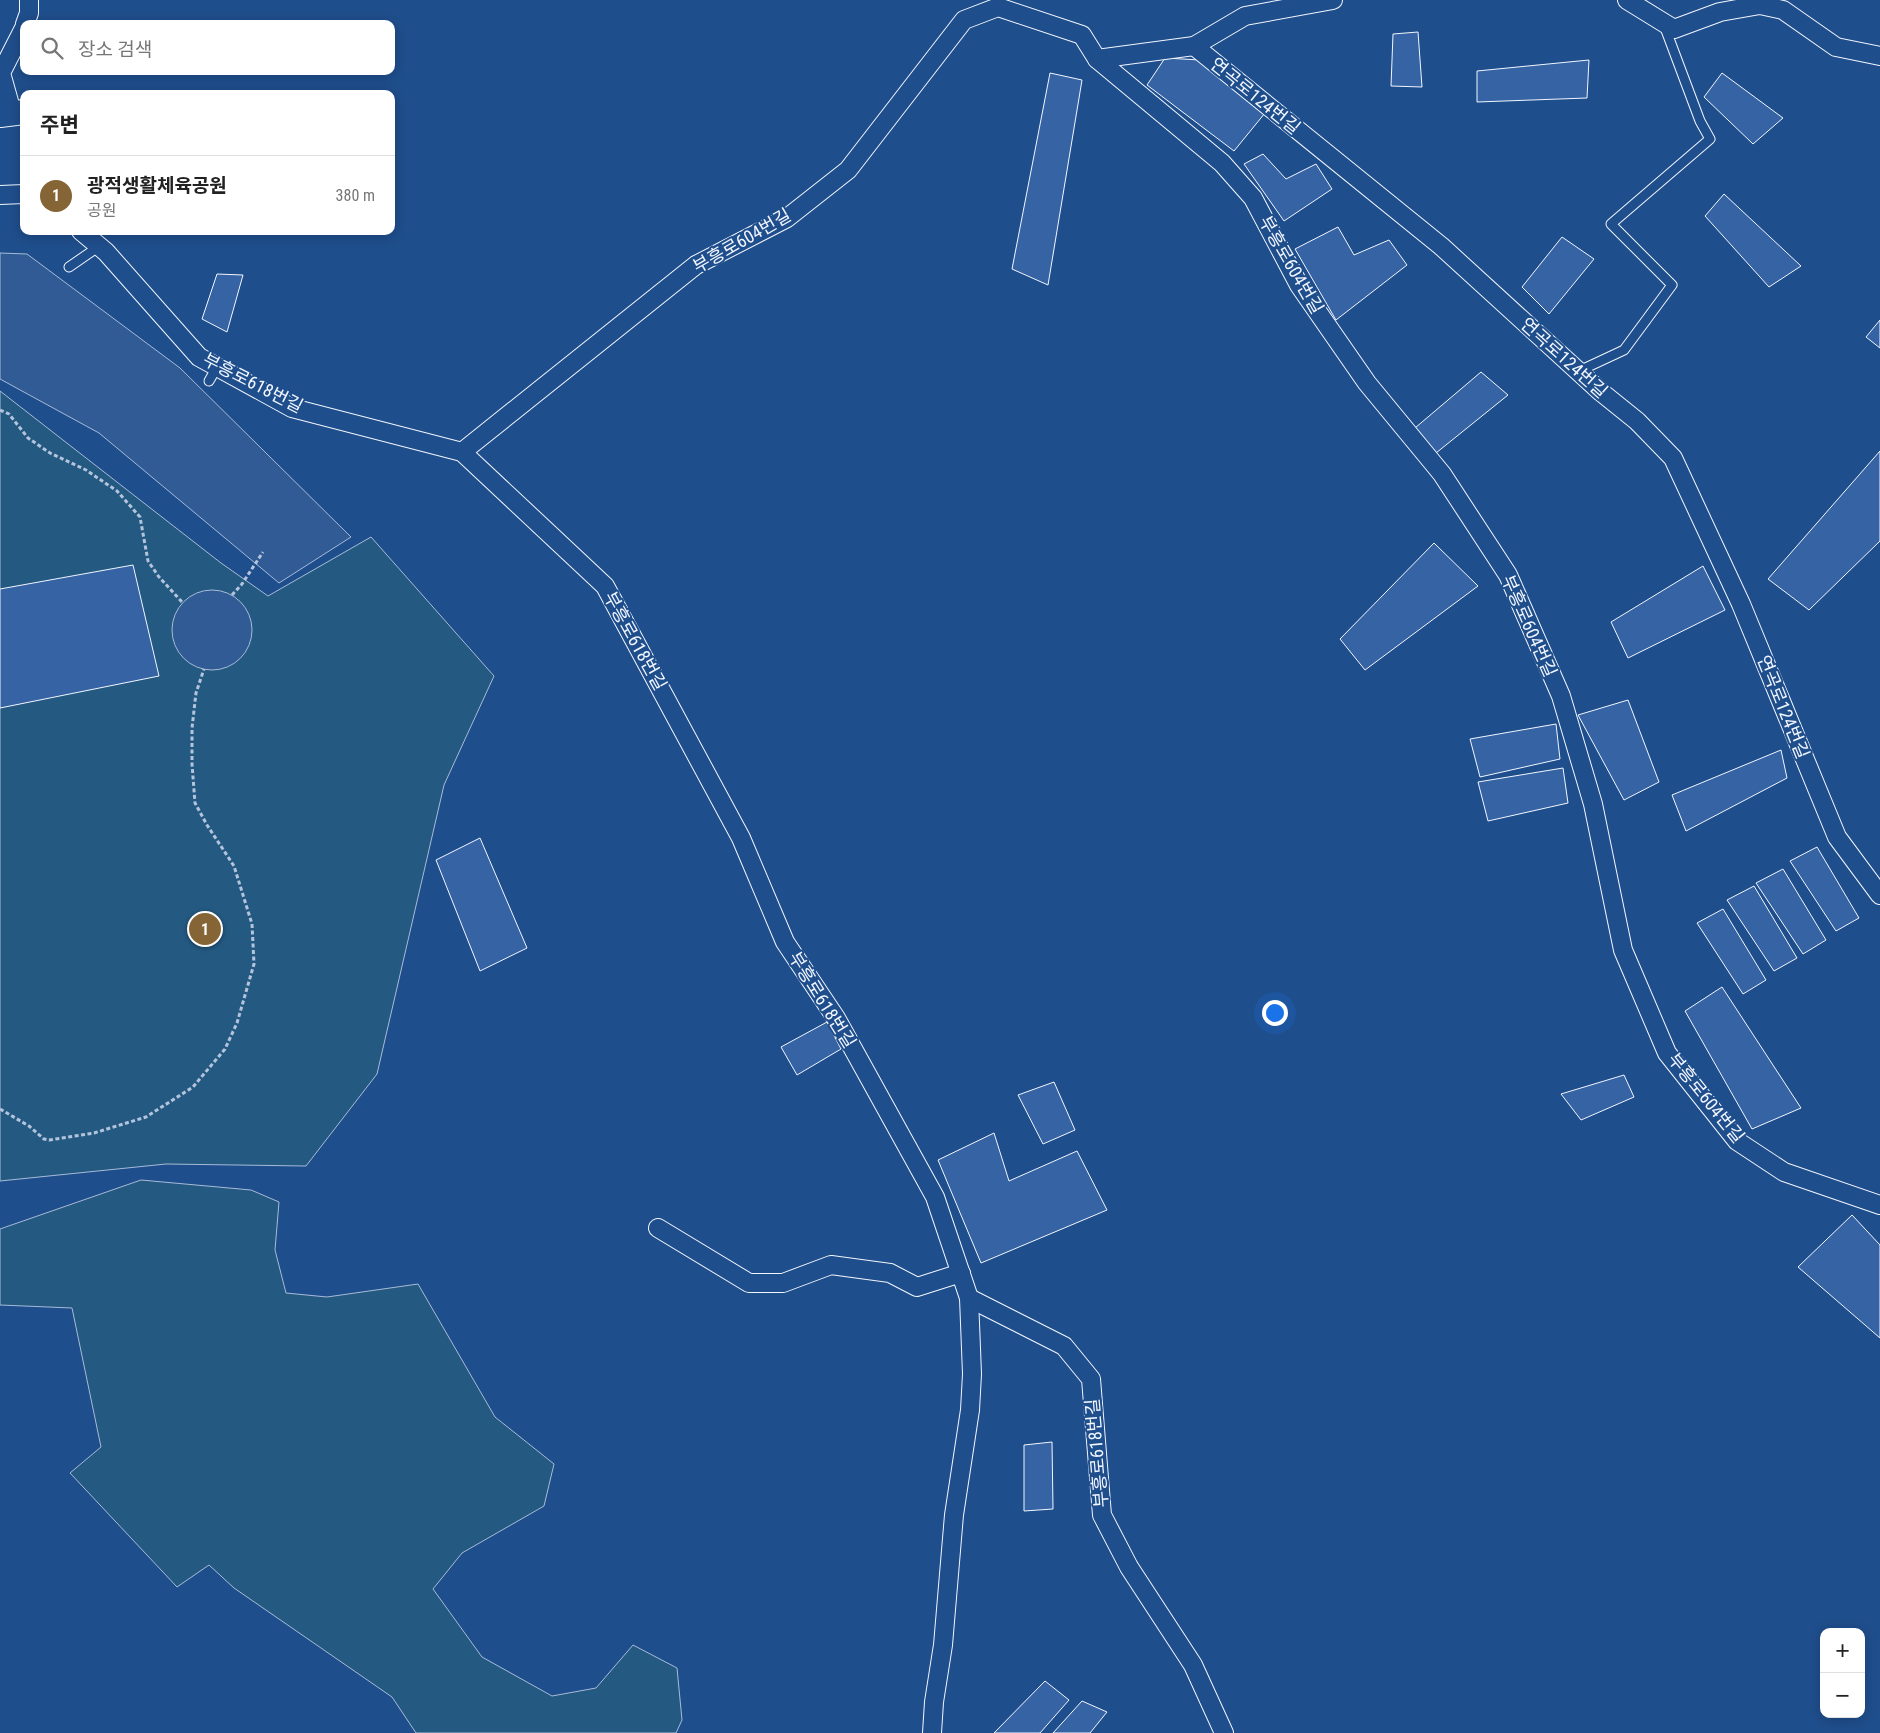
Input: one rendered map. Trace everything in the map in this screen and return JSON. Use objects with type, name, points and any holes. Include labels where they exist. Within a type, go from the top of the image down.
[{"type":"street","points":[[26,20],[29,13],[29,0]]},
{"type":"street","name":"연곡로124번길","points":[[1333,0],[1245,16],[1194,46],[1440,246],[1579,372],[1637,421],[1673,458],[1741,604],[1837,837],[1880,895]]},
{"type":"street","points":[[1627,0],[1674,29],[1720,12],[1760,5],[1783,10],[1836,47],[1880,56]]},
{"type":"street","name":"부흥로604번길","points":[[462,452],[696,265],[787,218],[848,170],[964,20],[998,7],[1082,35],[1097,59],[1222,163],[1253,198],[1299,285],[1367,383],[1442,474],[1508,575],[1561,696],[1593,804],[1623,950],[1667,1053],[1737,1141],[1784,1172],[1880,1205]]},
{"type":"street","points":[[12,113],[1,73],[20,36]]},
{"type":"street","points":[[1097,59],[1194,46]]},
{"type":"street","points":[[0,195],[20,194]]},
{"type":"street","name":"부흥로618번길","points":[[84,235],[106,252],[213,374],[292,408],[462,452],[605,586],[741,838],[785,942],[836,1018],[935,1197],[969,1298],[972,1374],[970,1410],[954,1515],[944,1645],[934,1702],[932,1733]]},
{"type":"street","points":[[658,1228],[749,1284],[782,1283],[831,1265],[890,1273],[917,1287],[961,1273]]},
{"type":"street","name":"부흥로618번길","points":[[969,1298],[1064,1346],[1091,1379],[1102,1515],[1129,1567],[1193,1665],[1224,1733]]},
{"type":"lane","points":[[1579,372],[1624,350],[1672,285],[1611,224],[1710,139],[1700,121],[1663,22]]},
{"type":"lane","points":[[70,267],[98,247]]},
{"type":"path","points":[[0,410],[9,414],[28,438],[50,454],[86,470],[117,491],[140,517],[148,561],[159,577],[182,602]]},
{"type":"path","points":[[232,595],[242,584],[263,552]]},
{"type":"path","points":[[0,1109],[30,1126],[44,1140],[94,1133],[146,1117],[193,1087],[225,1049],[237,1022],[254,964],[252,924],[234,866],[195,803],[192,728],[196,693],[204,669]]},
{"type":"shaded area","points":[[0,253],[27,254],[180,368],[351,537],[279,583],[99,433],[0,379]]},
{"type":"shaded area","points":[[0,391],[221,563],[268,596],[371,537],[494,676],[444,785],[377,1074],[306,1166],[166,1164],[0,1181]]},
{"type":"shaded area","points":[[212,590],[227,593],[240,602],[249,615],[252,630],[249,645],[240,658],[227,667],[212,670],[197,667],[184,658],[175,645],[172,630],[175,615],[184,602],[197,593]]},
{"type":"shaded area","points":[[141,1180],[251,1190],[279,1202],[275,1250],[286,1293],[327,1297],[418,1284],[495,1417],[554,1464],[544,1506],[462,1553],[433,1589],[482,1657],[552,1696],[596,1688],[633,1645],[677,1668],[682,1720],[676,1733],[416,1733],[392,1697],[234,1588],[209,1565],[177,1587],[70,1473],[101,1447],[72,1308],[0,1305],[0,1229]]},
{"type":"building","points":[[1418,32],[1422,87],[1391,86],[1393,34]]},
{"type":"building","points":[[1165,58],[1200,60],[1265,113],[1234,151],[1147,85]]},
{"type":"building","points":[[1589,60],[1587,98],[1477,102],[1477,71]]},
{"type":"building","points":[[1050,73],[1082,80],[1048,285],[1012,269]]},
{"type":"building","points":[[1722,73],[1783,118],[1753,144],[1704,97]]},
{"type":"building","points":[[1263,154],[1286,179],[1316,164],[1332,189],[1284,221],[1244,164]]},
{"type":"building","points":[[1724,194],[1801,266],[1769,287],[1705,216]]},
{"type":"building","points":[[1338,227],[1354,255],[1389,240],[1407,265],[1336,320],[1295,249]]},
{"type":"building","points":[[1562,237],[1594,259],[1549,314],[1522,287]]},
{"type":"building","points":[[217,274],[243,275],[227,332],[202,319]]},
{"type":"building","points":[[1880,320],[1880,348],[1866,337]]},
{"type":"building","points":[[1481,372],[1508,395],[1436,453],[1415,428]]},
{"type":"building","points":[[1880,451],[1880,541],[1809,610],[1768,579]]},
{"type":"building","points":[[1434,543],[1478,586],[1365,670],[1340,639]]},
{"type":"building","points":[[133,565],[159,676],[0,708],[0,589]]},
{"type":"building","points":[[1703,566],[1725,610],[1628,658],[1611,622]]},
{"type":"building","points":[[1628,700],[1659,782],[1624,800],[1578,715]]},
{"type":"building","points":[[1556,724],[1560,759],[1480,777],[1470,739]]},
{"type":"building","points":[[1781,750],[1787,778],[1686,831],[1672,795]]},
{"type":"building","points":[[1563,768],[1568,803],[1488,821],[1478,782]]},
{"type":"building","points":[[480,838],[527,948],[480,971],[436,860]]},
{"type":"building","points":[[1817,847],[1859,918],[1836,931],[1790,861]]},
{"type":"building","points":[[1783,869],[1826,940],[1803,954],[1756,883]]},
{"type":"building","points":[[1754,886],[1797,958],[1774,971],[1727,900]]},
{"type":"building","points":[[1723,909],[1766,980],[1743,994],[1697,923]]},
{"type":"building","points":[[1722,987],[1801,1108],[1752,1129],[1685,1011]]},
{"type":"building","points":[[827,1022],[841,1049],[797,1075],[781,1047]]},
{"type":"building","points":[[1624,1075],[1634,1097],[1581,1120],[1561,1094]]},
{"type":"building","points":[[1054,1082],[1075,1130],[1043,1144],[1018,1095]]},
{"type":"building","points":[[994,1133],[1009,1181],[1077,1151],[1107,1210],[981,1263],[938,1160]]},
{"type":"building","points":[[1852,1215],[1880,1245],[1880,1338],[1798,1267]]},
{"type":"building","points":[[1052,1442],[1053,1509],[1024,1511],[1024,1445]]},
{"type":"building","points":[[1045,1681],[1069,1700],[1040,1733],[994,1733]]},
{"type":"building","points":[[1082,1701],[1107,1712],[1090,1733],[1053,1733]]},
{"type":"place","name":"광적생활체육공원","points":[[205,929]]}]
